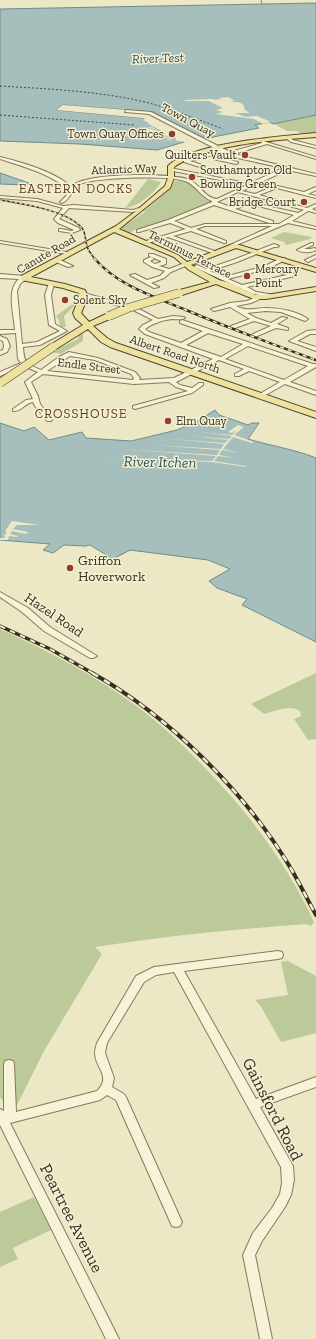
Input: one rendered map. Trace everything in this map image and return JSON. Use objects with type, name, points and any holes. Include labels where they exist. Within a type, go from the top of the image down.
[{"type":"main road","name":"Town Quay","points":[[170,169],[174,162],[180,159],[219,149],[288,138],[316,136]]},
{"type":"main road","name":"Town Quay","points":[[168,178],[166,166],[172,160],[198,151],[219,149]]},
{"type":"main road","points":[[112,229],[119,226],[168,187],[170,169]]},
{"type":"main road","points":[[112,229],[161,187],[168,178]]},
{"type":"main road","name":"Canute Road","points":[[24,278],[112,229]]},
{"type":"main road","name":"Terminus Terrace","points":[[112,229],[176,256],[191,269],[211,278],[216,282],[258,298]]},
{"type":"main road","points":[[187,264],[238,245],[316,270]]},
{"type":"main road","points":[[24,278],[78,289],[84,295]]},
{"type":"main road","points":[[0,383],[53,347],[109,316],[128,308],[216,282]]},
{"type":"main road","points":[[258,298],[316,289]]},
{"type":"main road","name":"Albert Road North","points":[[84,295],[77,313],[80,318],[111,344],[316,415]]},
{"type":"street","name":"Town Quay","points":[[126,111],[150,113],[219,149]]},
{"type":"street","points":[[288,138],[316,147]]},
{"type":"street","points":[[229,154],[267,142],[315,158]]},
{"type":"street","points":[[200,166],[186,161],[219,149],[229,154],[316,175]]},
{"type":"street","points":[[0,158],[50,175],[71,190]]},
{"type":"street","points":[[215,158],[236,163]]},
{"type":"street","points":[[139,231],[170,221],[216,202],[287,168]]},
{"type":"street","points":[[170,169],[241,183]]},
{"type":"street","name":"Atlantic Way","points":[[69,203],[71,190],[75,185],[89,179],[130,177],[168,178],[188,181],[210,199],[274,224]]},
{"type":"street","points":[[64,184],[75,185]]},
{"type":"street","points":[[254,196],[274,186],[316,197]]},
{"type":"street","points":[[304,194],[316,188]]},
{"type":"street","points":[[238,191],[316,212]]},
{"type":"street","points":[[0,197],[61,205],[69,203],[79,206],[133,211],[142,208]]},
{"type":"street","points":[[61,205],[69,203]]},
{"type":"street","points":[[232,208],[250,204],[298,215]]},
{"type":"street","points":[[61,205],[60,215],[56,218],[60,222],[78,230],[72,232],[61,230]]},
{"type":"street","points":[[238,245],[281,225],[316,205]]},
{"type":"street","points":[[170,221],[224,242]]},
{"type":"street","points":[[288,221],[316,228]]},
{"type":"street","points":[[148,242],[205,225],[281,225]]},
{"type":"street","points":[[169,236],[215,253]]},
{"type":"street","points":[[314,247],[316,240]]},
{"type":"street","points":[[0,242],[67,253]]},
{"type":"street","points":[[205,270],[274,245],[277,246]]},
{"type":"street","points":[[223,278],[267,267],[290,255]]},
{"type":"street","points":[[308,260],[316,256]]},
{"type":"street","points":[[154,266],[164,263],[164,260],[148,259],[154,266],[169,271]]},
{"type":"street","points":[[56,260],[70,266]]},
{"type":"street","points":[[137,276],[151,285],[169,271],[187,264]]},
{"type":"street","name":"Terminus Terrace","points":[[197,267],[242,287],[261,294],[273,296]]},
{"type":"street","points":[[242,287],[293,275],[267,267]]},
{"type":"street","points":[[0,276],[24,278]]},
{"type":"street","name":"Canute Road","points":[[23,364],[14,292],[18,283],[24,278]]},
{"type":"street","points":[[20,346],[38,344],[64,331],[52,325],[48,295],[51,284]]},
{"type":"street","points":[[84,295],[133,308],[159,321]]},
{"type":"street","points":[[214,309],[249,302],[258,298]]},
{"type":"street","points":[[220,301],[254,319],[286,329]]},
{"type":"street","points":[[240,312],[275,309],[305,316]]},
{"type":"street","points":[[255,335],[273,327],[274,324],[284,318]]},
{"type":"street","points":[[233,327],[254,319]]},
{"type":"street","points":[[315,366],[207,331],[182,320],[149,323],[142,329],[147,333],[316,393]]},
{"type":"street","points":[[181,345],[207,331]]},
{"type":"street","points":[[316,332],[310,331],[292,341],[316,349]]},
{"type":"street","points":[[0,332],[19,332]]},
{"type":"street","points":[[0,338],[5,340],[8,346],[0,353]]},
{"type":"street","points":[[171,381],[248,344]]},
{"type":"street","points":[[50,420],[37,406],[28,382],[66,354],[75,354],[96,359],[134,374],[137,378],[134,382]]},
{"type":"street","points":[[0,374],[23,364],[42,372]]},
{"type":"street","points":[[260,396],[315,366]]},
{"type":"street","points":[[237,375],[249,369]]},
{"type":"street","name":"Endle Street","points":[[42,372],[134,382],[171,381]]},
{"type":"street","points":[[171,381],[178,386],[193,390]]},
{"type":"street","points":[[135,407],[190,392],[201,384]]},
{"type":"street","points":[[15,410],[28,401],[36,400]]},
{"type":"street","name":"Hazel Road","points":[[0,594],[25,610],[47,629],[93,656]]},
{"type":"street","points":[[9,1064],[10,1073],[5,1118],[100,1095],[106,1089],[109,1078],[100,1053],[102,1043],[140,979],[149,973],[177,968],[278,955]]},
{"type":"street","name":"Gainsford Road","points":[[177,968],[287,1166],[288,1183],[284,1198],[260,1231],[251,1246],[249,1255],[266,1339]]},
{"type":"street","points":[[253,1105],[316,1082]]},
{"type":"street","points":[[106,1089],[120,1097],[176,1222]]},
{"type":"street","name":"Peartree Avenue","points":[[5,1118],[113,1339]]},
{"type":"green space","points":[[316,110],[316,134],[305,135],[296,131],[287,131],[271,122],[255,126]]},
{"type":"green space","points":[[148,179],[161,182],[145,199],[135,205],[125,208]]},
{"type":"green space","points":[[183,180],[191,184],[210,201],[210,203],[167,220],[136,229],[130,233],[123,230],[122,227],[145,212],[144,211],[167,192],[175,181]]},
{"type":"green space","points":[[284,232],[312,237],[310,239],[286,245],[284,242],[271,238]]},
{"type":"green space","points":[[73,298],[79,298],[77,303],[64,316],[66,327],[62,327],[60,326],[59,320],[56,316],[74,303]]},
{"type":"green space","points":[[83,333],[83,341],[61,354],[51,352],[78,339],[79,334]]},
{"type":"green space","points":[[0,629],[54,655],[106,685],[139,708],[173,736],[221,784],[266,840],[292,880],[314,922],[311,926],[307,924],[174,936],[95,947],[102,954],[44,1051],[17,1105],[5,1104],[0,1097]]},
{"type":"green space","points":[[316,673],[316,739],[308,740],[294,719],[301,716],[300,711],[287,708],[264,714],[251,704]]},
{"type":"green space","points":[[288,961],[316,976],[316,1033],[281,1042],[260,1005],[255,1000],[288,995],[281,962]]},
{"type":"green space","points":[[34,1197],[51,1230],[13,1248],[18,1259],[0,1267],[0,1212]]},
{"type":"water","name":"River Test","points":[[316,3],[316,115],[273,124],[270,122],[255,125],[259,128],[203,139],[153,112],[63,105],[56,110],[143,118],[150,123],[149,124],[163,132],[163,135],[168,135],[184,142],[157,150],[80,144],[0,141],[0,9]]},
{"type":"water","points":[[0,173],[29,183],[25,185],[0,184]]},
{"type":"water","name":"River Itchen","points":[[215,410],[219,415],[248,425],[252,423],[259,423],[248,439],[299,452],[316,458],[316,642],[242,605],[247,599],[217,588],[209,581],[230,569],[208,560],[130,550],[113,559],[90,545],[64,545],[53,553],[43,550],[50,544],[0,540],[0,423],[24,431],[34,427],[49,440],[82,432],[86,438],[131,441],[177,430],[196,422]]},
{"type":"pier","points":[[228,97],[235,101],[229,102],[238,102],[243,104],[245,110],[250,113],[235,113],[246,117],[257,116],[271,122],[263,124],[254,119],[216,114],[223,112],[216,110],[223,108],[209,101],[184,100],[215,100]]},
{"type":"pier","points":[[63,105],[153,112],[202,138],[199,139],[150,113],[63,107],[60,109],[143,116],[152,124],[164,130],[165,133],[177,136],[185,142],[177,141],[175,139],[176,138],[163,135],[172,140],[136,146],[170,140],[163,136],[115,144],[162,136],[154,131],[108,139],[111,141],[106,139],[101,140],[103,142],[99,140],[95,141],[96,143],[93,141],[153,130],[147,131],[144,129],[98,136],[152,127],[160,132],[152,128],[145,129],[152,129],[161,134],[163,132],[148,124],[149,123],[143,120],[145,119],[143,118],[56,110]]},
{"type":"pier","points":[[238,425],[244,427],[234,435],[254,442],[252,443],[233,437],[223,449],[239,453],[222,450],[219,455],[235,458],[218,456],[214,461],[246,467],[212,462],[103,458],[212,461],[216,456],[118,449],[217,455],[220,450],[152,445],[221,449],[224,444],[171,439],[225,443],[228,440],[191,436],[229,439],[232,436],[200,432],[232,435],[237,430],[232,433],[228,432]]},
{"type":"pier","points":[[12,521],[39,525],[17,525],[13,529],[28,532],[26,534],[12,531],[10,534],[18,536],[17,537],[9,536],[8,540],[0,540],[0,538],[5,538],[4,536],[7,532],[5,531]]},
{"type":"waterway","points":[[261,0],[262,4]]},
{"type":"ferry route","points":[[0,86],[73,91],[127,98],[184,114],[223,129]]},
{"type":"ferry route","points":[[0,115],[134,125]]},
{"type":"railway","points":[[0,200],[55,212],[75,222],[82,228],[85,234],[86,244],[90,253],[95,259]]},
{"type":"railway","points":[[94,258],[103,268],[114,276],[149,295],[316,360]]},
{"type":"railway","points":[[0,626],[50,649],[94,674]]},
{"type":"railway","points":[[92,673],[149,711],[203,758],[228,784],[272,839],[316,915]]},
{"type":"place","name":"Town Quay Offices","points":[[172,134]]},
{"type":"place","name":"Quilters Vault","points":[[245,155]]},
{"type":"place","name":"Southampton Old Bowling Green","points":[[192,177]]},
{"type":"place","name":"Bridge Court","points":[[304,202]]},
{"type":"place","name":"Mercury Point","points":[[247,276]]},
{"type":"place","name":"Solent Sky","points":[[65,300]]},
{"type":"place","name":"Elm Quay","points":[[168,421]]},
{"type":"place","name":"Griffon Hoverwork","points":[[70,568]]},
{"type":"district","name":"EASTERN DOCKS","points":[[76,188]]},
{"type":"district","name":"CROSSHOUSE","points":[[81,413]]}]
